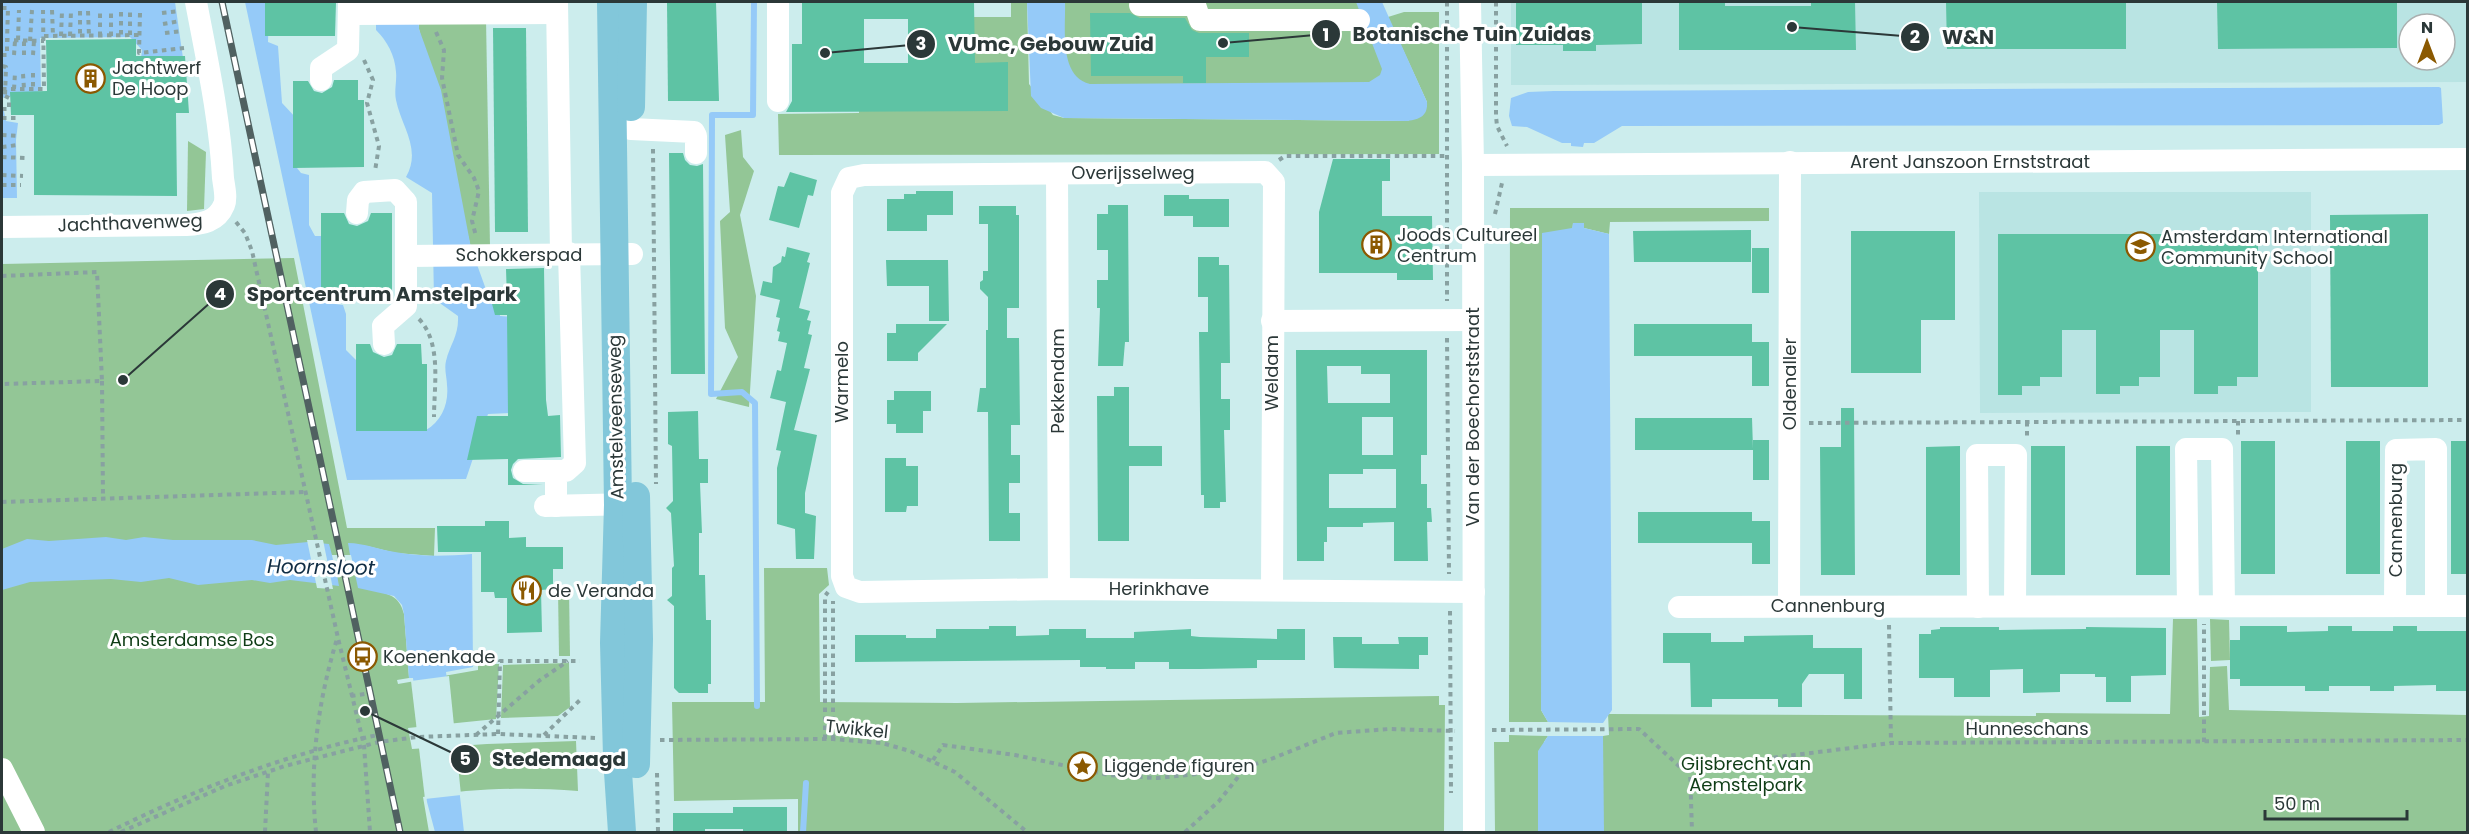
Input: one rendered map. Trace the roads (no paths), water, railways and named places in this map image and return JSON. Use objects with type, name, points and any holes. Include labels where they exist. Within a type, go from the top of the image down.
[{"type":"main road","name":"Amstelveenseweg","points":[[611,2],[636,501],[639,639],[634,832]]},
{"type":"main road","name":"Amstelveenseweg","points":[[623,255],[642,129],[633,2]]},
{"type":"main road","name":"Amstelveenseweg","points":[[622,832],[616,757],[614,643],[636,501]]},
{"type":"street","points":[[778,2],[778,101]]},
{"type":"street","name":"Van der Boechorststraat","points":[[1470,2],[1473,165],[1474,832]]},
{"type":"street","points":[[1140,5],[1195,6],[1200,20],[1359,20]]},
{"type":"street","name":"Jachthavenweg","points":[[2,227],[197,224],[213,220],[225,203],[216,118],[188,6]]},
{"type":"street","points":[[321,80],[321,68],[348,50],[356,10],[433,13],[557,7],[575,463],[566,471],[524,471]]},
{"type":"street","points":[[642,129],[694,132],[696,153]]},
{"type":"street","name":"Arent Janszoon Ernststraat","points":[[1473,165],[2468,159]]},
{"type":"street","name":"Oldenaller","points":[[1789,606],[1790,162]]},
{"type":"street","name":"Overijsselweg","points":[[849,178],[864,175],[1265,172],[1274,182],[1272,321]]},
{"type":"street","name":"Pekkendam","points":[[1057,174],[1059,589]]},
{"type":"street","name":"Warmelo","points":[[844,577],[842,193],[849,178]]},
{"type":"street","points":[[357,213],[358,200],[364,192],[394,190],[406,202],[406,306],[383,326],[384,344]]},
{"type":"street","name":"Schokkerspad","points":[[406,256],[565,253],[623,255]]},
{"type":"street","name":"Weldam","points":[[1272,590],[1272,321],[1473,320]]},
{"type":"street","points":[[2186,449],[2222,449],[2205,606],[2186,449]]},
{"type":"street","name":"Cannenburg","points":[[2395,606],[2396,450],[2436,450],[2436,606]]},
{"type":"street","points":[[1977,607],[1977,455],[2016,455],[2016,606]]},
{"type":"street","points":[[556,471],[551,506],[636,501]]},
{"type":"street","name":"Herinkhave","points":[[844,577],[860,592],[1059,589],[1474,592]]},
{"type":"street","name":"Cannenburg","points":[[1679,607],[2468,606]]},
{"type":"street","points":[[2,769],[34,832]]},
{"type":"water","points":[[2,2],[175,2],[186,79],[139,74],[142,50],[130,37],[40,38],[41,91],[2,98]]},
{"type":"water","points":[[245,2],[269,2],[268,42],[278,46],[282,103],[297,119],[297,168],[301,173],[309,175],[309,225],[315,236],[326,236],[328,303],[343,305],[346,314],[346,350],[426,430],[440,417],[445,405],[447,392],[445,364],[456,335],[458,316],[434,299],[432,193],[406,177],[412,157],[411,147],[396,100],[394,60],[384,39],[376,30],[376,2],[418,2],[419,29],[441,90],[471,248],[488,295],[498,301],[500,316],[512,317],[513,413],[488,414],[466,479],[347,480]]},
{"type":"water","points":[[1027,2],[1065,2],[1068,61],[1080,79],[1090,84],[1369,82],[1380,75],[1382,69],[1356,2],[1382,2],[1427,102],[1426,111],[1420,118],[1408,121],[1064,118],[1041,108],[1031,96]]},
{"type":"water","points":[[2441,88],[2443,123],[2439,125],[1622,126],[1594,143],[1584,143],[1583,147],[1562,143],[1527,127],[1512,126],[1509,116],[1511,98],[1528,92],[1554,91]]},
{"type":"water","points":[[2,102],[6,121],[18,123],[17,198],[2,198]]},
{"type":"water","points":[[1573,223],[1584,223],[1584,228],[1609,234],[1612,710],[1603,723],[1548,722],[1541,710],[1542,233],[1572,228]]},
{"type":"water","name":"Hoornsloot","points":[[106,537],[126,540],[144,537],[173,540],[252,540],[276,545],[308,542],[329,544],[332,555],[350,555],[348,543],[414,555],[472,554],[473,667],[446,672],[464,832],[435,832],[427,802],[413,678],[409,678],[404,614],[402,605],[394,596],[358,588],[355,574],[337,575],[339,586],[290,580],[270,583],[252,580],[198,585],[169,578],[141,582],[111,579],[30,582],[2,590],[2,549],[27,539],[49,541]]},
{"type":"water","points":[[1548,736],[1603,736],[1604,832],[1538,832],[1538,751]]},
{"type":"waterway","points":[[754,2],[753,115],[712,115],[711,394],[742,392],[755,403],[757,706]]},
{"type":"waterway","points":[[803,832],[806,783]]},
{"type":"railway","points":[[222,2],[400,832]]},
{"type":"place","name":"W&N","points":[[1792,27]]},
{"type":"place","name":"Botanische Tuin Zuidas","points":[[1223,43]]},
{"type":"place","name":"VUmc, Gebouw Zuid","points":[[825,53]]},
{"type":"place","name":"Jachtwerf De Hoop","points":[[91,78]]},
{"type":"place","name":"Joods Cultureel Centrum","points":[[1376,245]]},
{"type":"place","name":"Amsterdam International Community School","points":[[2140,247]]},
{"type":"place","name":"Sportcentrum Amstelpark","points":[[123,380]]},
{"type":"place","name":"de Veranda","points":[[527,591]]},
{"type":"place","name":"Koenenkade","points":[[362,657]]},
{"type":"place","name":"Stedemaagd","points":[[365,711]]},
{"type":"place","name":"Liggende figuren","points":[[1083,766]]},
{"type":"park label","name":"Amsterdamse Bos","points":[[192,640]]},
{"type":"park label","name":"Gijsbrecht van Aemstelpark","points":[[1746,774]]}]
